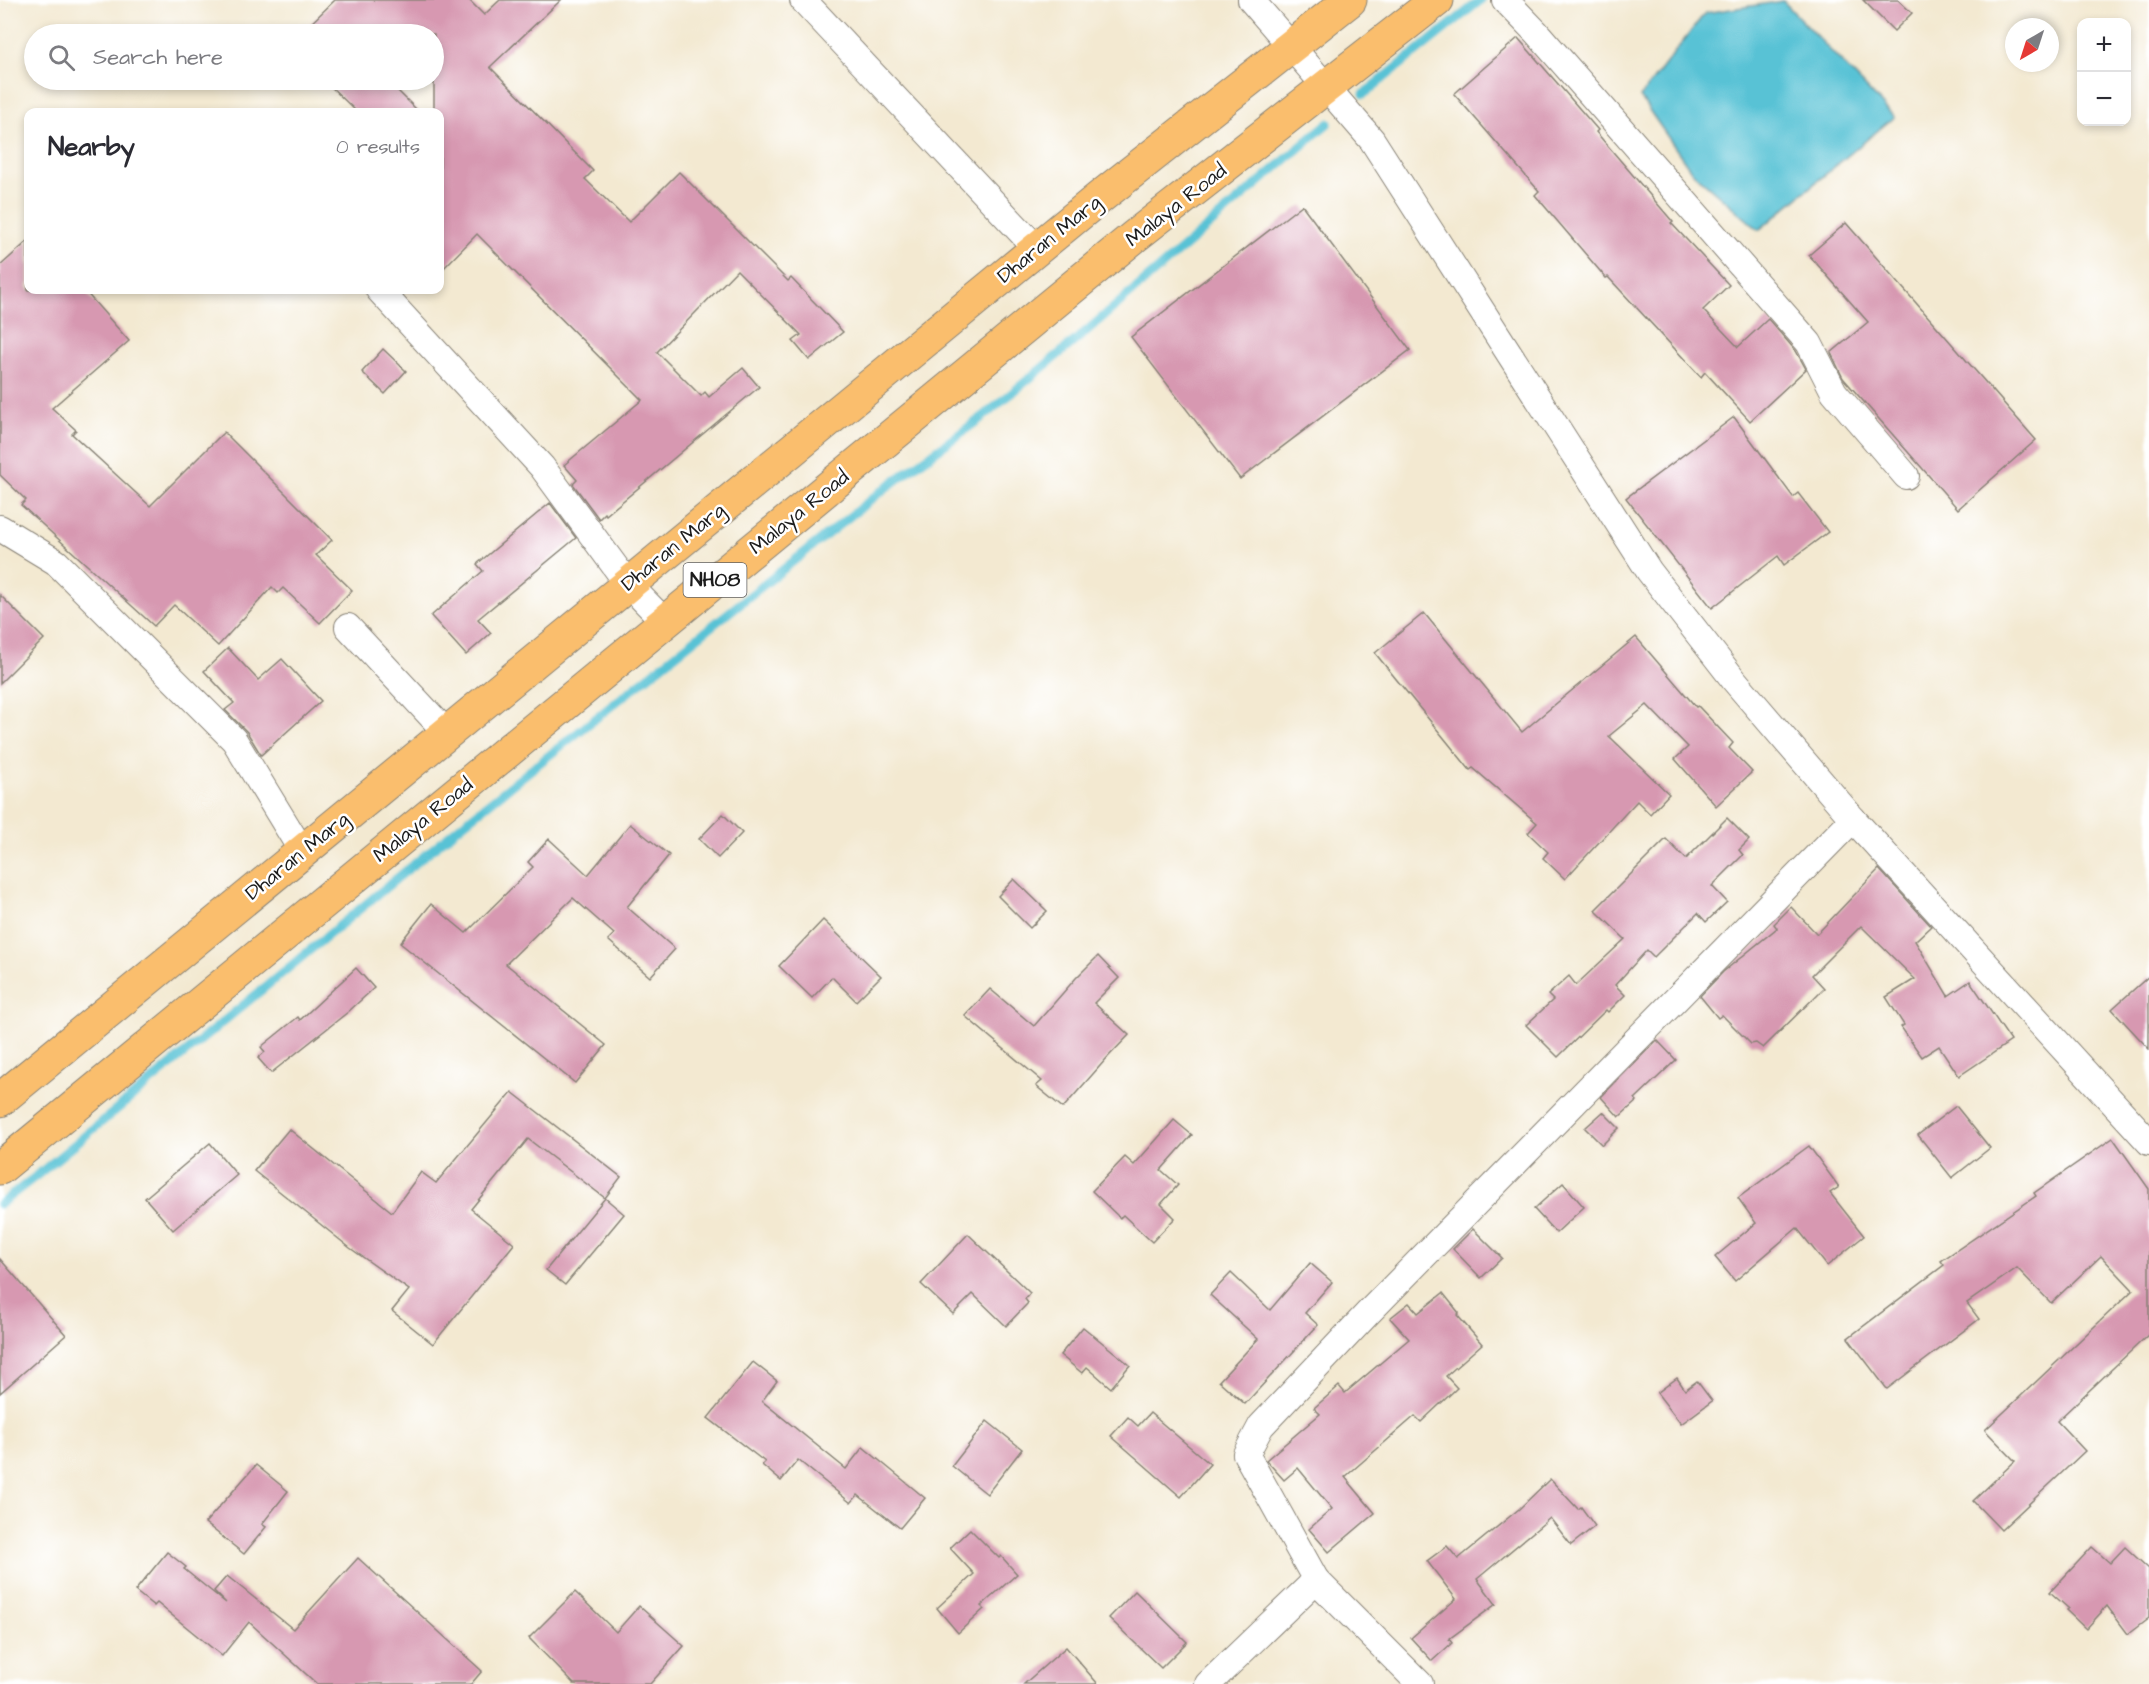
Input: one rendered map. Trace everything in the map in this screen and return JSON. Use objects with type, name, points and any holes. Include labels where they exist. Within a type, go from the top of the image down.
[{"type":"main road","name":"Dharan Marg","points":[[0,1100],[1037,249],[1350,0]]},
{"type":"main road","name":"Malaya Road","points":[[0,1167],[1135,236],[1437,0]]},
{"type":"street","points":[[803,0],[1037,249]]},
{"type":"street","points":[[1251,0],[1372,140],[1649,571],[1734,680],[1853,819],[2149,1142]]},
{"type":"street","points":[[1505,0],[1536,32],[1809,343],[1834,392],[1906,476]]},
{"type":"street","points":[[383,294],[542,467],[628,584],[665,622]]},
{"type":"street","points":[[0,528],[56,562],[234,740],[302,851]]},
{"type":"street","points":[[348,627],[447,733]]},
{"type":"street","points":[[1420,1684],[1316,1580],[1246,1454],[1261,1426],[1376,1304],[1853,819]]},
{"type":"street","points":[[1208,1684],[1316,1580]]},
{"type":"water","points":[[1783,1],[1894,117],[1759,230],[1692,172],[1640,97],[1705,13]]},
{"type":"building","points":[[335,0],[469,0],[484,15],[500,0],[561,0],[490,67],[593,171],[585,179],[629,222],[679,172],[788,281],[791,278],[843,332],[809,360],[793,341],[801,335],[737,270],[657,352],[701,396],[705,392],[709,397],[743,368],[759,387],[599,519],[573,484],[577,480],[564,465],[642,400],[477,234],[444,268],[444,108],[434,108],[434,90],[444,90],[444,24],[310,24]]},
{"type":"building","points":[[1863,0],[1898,0],[1912,13],[1894,31]]},
{"type":"building","points":[[1518,38],[1598,130],[1596,132],[1673,222],[1671,223],[1729,285],[1703,310],[1738,347],[1768,319],[1796,351],[1806,369],[1750,421],[1705,372],[1701,377],[1608,277],[1606,278],[1535,195],[1539,191],[1454,94]]},
{"type":"building","points":[[334,90],[397,90],[415,108],[353,108]]},
{"type":"building","points":[[1302,205],[1410,350],[1240,479],[1131,337]]},
{"type":"building","points":[[1846,223],[2036,440],[1958,509],[1843,378],[1831,353],[1868,322],[1809,255]]},
{"type":"building","points":[[24,245],[24,294],[88,294],[129,341],[52,408],[76,430],[72,434],[150,506],[224,432],[332,540],[316,555],[352,590],[320,623],[283,588],[278,593],[272,587],[218,646],[174,605],[154,626],[21,505],[26,500],[0,475],[0,266]]},
{"type":"building","points":[[383,349],[406,371],[385,394],[362,372]]},
{"type":"building","points":[[1734,417],[1793,497],[1798,493],[1828,532],[1784,565],[1778,556],[1712,608],[1626,498]]},
{"type":"building","points":[[550,503],[576,538],[478,619],[491,633],[466,655],[431,616],[483,571],[477,564]]},
{"type":"building","points":[[0,595],[44,639],[0,683]]},
{"type":"building","points":[[1424,613],[1522,732],[1636,637],[1696,707],[1698,706],[1733,743],[1729,748],[1752,772],[1716,806],[1675,759],[1688,747],[1647,705],[1609,736],[1669,794],[1650,814],[1637,801],[1565,879],[1543,858],[1548,852],[1528,833],[1537,823],[1473,768],[1470,770],[1375,653]]},
{"type":"building","points":[[228,648],[258,680],[282,659],[321,701],[261,755],[247,732],[225,710],[234,703],[204,671]]},
{"type":"building","points":[[723,814],[742,833],[718,858],[699,839]]},
{"type":"building","points":[[1727,818],[1749,840],[1739,850],[1743,855],[1712,886],[1727,902],[1706,922],[1698,913],[1654,957],[1647,950],[1615,985],[1625,995],[1608,1012],[1606,1010],[1558,1057],[1526,1025],[1553,1000],[1548,995],[1569,976],[1576,985],[1625,939],[1595,910],[1666,839],[1686,859]]},
{"type":"building","points":[[630,824],[669,855],[627,907],[675,949],[650,977],[608,940],[614,934],[573,898],[506,964],[606,1045],[575,1083],[400,943],[431,904],[466,933],[533,867],[528,862],[549,839],[588,875]]},
{"type":"building","points":[[1879,869],[1931,926],[1915,941],[1948,996],[1970,981],[2011,1041],[1959,1076],[1939,1046],[1922,1057],[1901,1027],[1904,1025],[1886,997],[1915,979],[1861,926],[1812,975],[1824,988],[1763,1048],[1756,1043],[1751,1044],[1722,1015],[1718,1018],[1700,996],[1723,972],[1777,928],[1774,924],[1791,907],[1817,934]]},
{"type":"building","points":[[1014,879],[1047,911],[1030,928],[998,896]]},
{"type":"building","points":[[823,920],[881,976],[856,1001],[832,977],[812,998],[779,966]]},
{"type":"building","points":[[1098,956],[1119,978],[1094,1003],[1129,1035],[1063,1108],[1036,1086],[1042,1081],[965,1016],[990,989],[1034,1026]]},
{"type":"building","points":[[356,968],[374,988],[348,1012],[271,1073],[258,1058],[265,1052],[261,1047],[298,1017],[300,1020]]},
{"type":"building","points":[[2149,976],[2149,1049],[2112,1009]]},
{"type":"building","points":[[1657,1040],[1676,1060],[1619,1117],[1601,1097]]},
{"type":"building","points":[[512,1092],[621,1177],[605,1198],[528,1139],[471,1209],[514,1244],[433,1344],[392,1311],[409,1290],[350,1248],[254,1171],[289,1129],[392,1212],[421,1172],[436,1183]]},
{"type":"building","points":[[1956,1106],[1990,1148],[1952,1178],[1918,1135]]},
{"type":"building","points":[[1603,1112],[1619,1128],[1602,1145],[1585,1128]]},
{"type":"building","points":[[1174,1120],[1192,1135],[1161,1170],[1178,1185],[1161,1204],[1175,1218],[1152,1242],[1123,1215],[1120,1218],[1092,1191],[1125,1157],[1134,1165]]},
{"type":"building","points":[[2113,1138],[2149,1189],[2149,1334],[2057,1421],[2085,1451],[2001,1530],[1973,1501],[2015,1461],[1985,1430],[2133,1290],[2101,1256],[2051,1303],[2017,1268],[1967,1303],[1979,1319],[1887,1389],[1848,1338],[1944,1265],[1941,1261],[2036,1196],[2034,1193]]},
{"type":"building","points":[[210,1143],[237,1175],[173,1230],[145,1198]]},
{"type":"building","points":[[1809,1146],[1839,1187],[1830,1193],[1864,1236],[1827,1266],[1797,1228],[1735,1281],[1715,1257],[1756,1223],[1738,1198]]},
{"type":"building","points":[[1563,1183],[1584,1207],[1556,1233],[1534,1209]]},
{"type":"building","points":[[605,1198],[624,1214],[565,1285],[546,1270]]},
{"type":"building","points":[[1473,1229],[1502,1258],[1481,1278],[1453,1249]]},
{"type":"building","points":[[968,1234],[1030,1293],[1025,1299],[1028,1303],[1006,1326],[973,1294],[953,1314],[921,1284]]},
{"type":"building","points":[[0,1259],[66,1335],[0,1393]]},
{"type":"building","points":[[1310,1263],[1332,1282],[1305,1313],[1318,1325],[1245,1404],[1219,1381],[1258,1339],[1210,1295],[1231,1273],[1270,1310]]},
{"type":"building","points":[[1443,1293],[1459,1313],[1457,1315],[1482,1344],[1446,1376],[1457,1388],[1421,1422],[1415,1416],[1345,1477],[1375,1513],[1329,1552],[1309,1529],[1332,1509],[1298,1468],[1284,1480],[1266,1460],[1320,1414],[1314,1408],[1339,1386],[1345,1393],[1409,1339],[1390,1318],[1409,1303],[1418,1313]]},
{"type":"building","points":[[1083,1327],[1130,1365],[1111,1388],[1087,1367],[1082,1373],[1060,1355]]},
{"type":"building","points":[[753,1362],[777,1381],[762,1401],[846,1469],[863,1447],[925,1498],[900,1528],[858,1495],[851,1503],[798,1460],[781,1481],[762,1465],[765,1462],[708,1418]]},
{"type":"building","points":[[1677,1378],[1685,1390],[1697,1381],[1712,1401],[1681,1424],[1657,1393]]},
{"type":"building","points":[[1150,1413],[1210,1464],[1181,1497],[1111,1436],[1128,1417],[1138,1426]]},
{"type":"building","points":[[987,1421],[1022,1449],[987,1494],[952,1466]]},
{"type":"building","points":[[256,1465],[288,1491],[262,1524],[266,1527],[244,1554],[205,1523]]},
{"type":"building","points":[[1550,1479],[1578,1509],[1581,1507],[1595,1526],[1571,1545],[1550,1518],[1477,1579],[1496,1604],[1449,1639],[1452,1643],[1432,1661],[1411,1638],[1456,1599],[1427,1561],[1447,1546],[1458,1559],[1519,1509]]},
{"type":"building","points":[[970,1529],[999,1558],[1001,1556],[1017,1574],[981,1606],[984,1609],[958,1633],[937,1608],[974,1574],[950,1548]]},
{"type":"building","points":[[2092,1547],[2110,1563],[2125,1547],[2149,1569],[2149,1618],[2128,1634],[2107,1606],[2086,1629],[2050,1592]]},
{"type":"building","points":[[167,1552],[226,1603],[214,1591],[227,1576],[293,1629],[358,1558],[482,1671],[471,1684],[317,1684],[249,1622],[222,1656],[157,1603],[154,1606],[135,1591]]},
{"type":"building","points":[[1135,1591],[1187,1642],[1161,1668],[1109,1618]]},
{"type":"building","points":[[575,1592],[616,1632],[639,1606],[684,1646],[650,1684],[574,1684],[529,1638]]},
{"type":"building","points":[[1066,1647],[1098,1684],[1024,1684]]},
{"type":"waterway","points":[[1364,94],[1481,0]]},
{"type":"waterway","points":[[0,1204],[464,823],[888,486],[984,416],[1328,123]]}]
